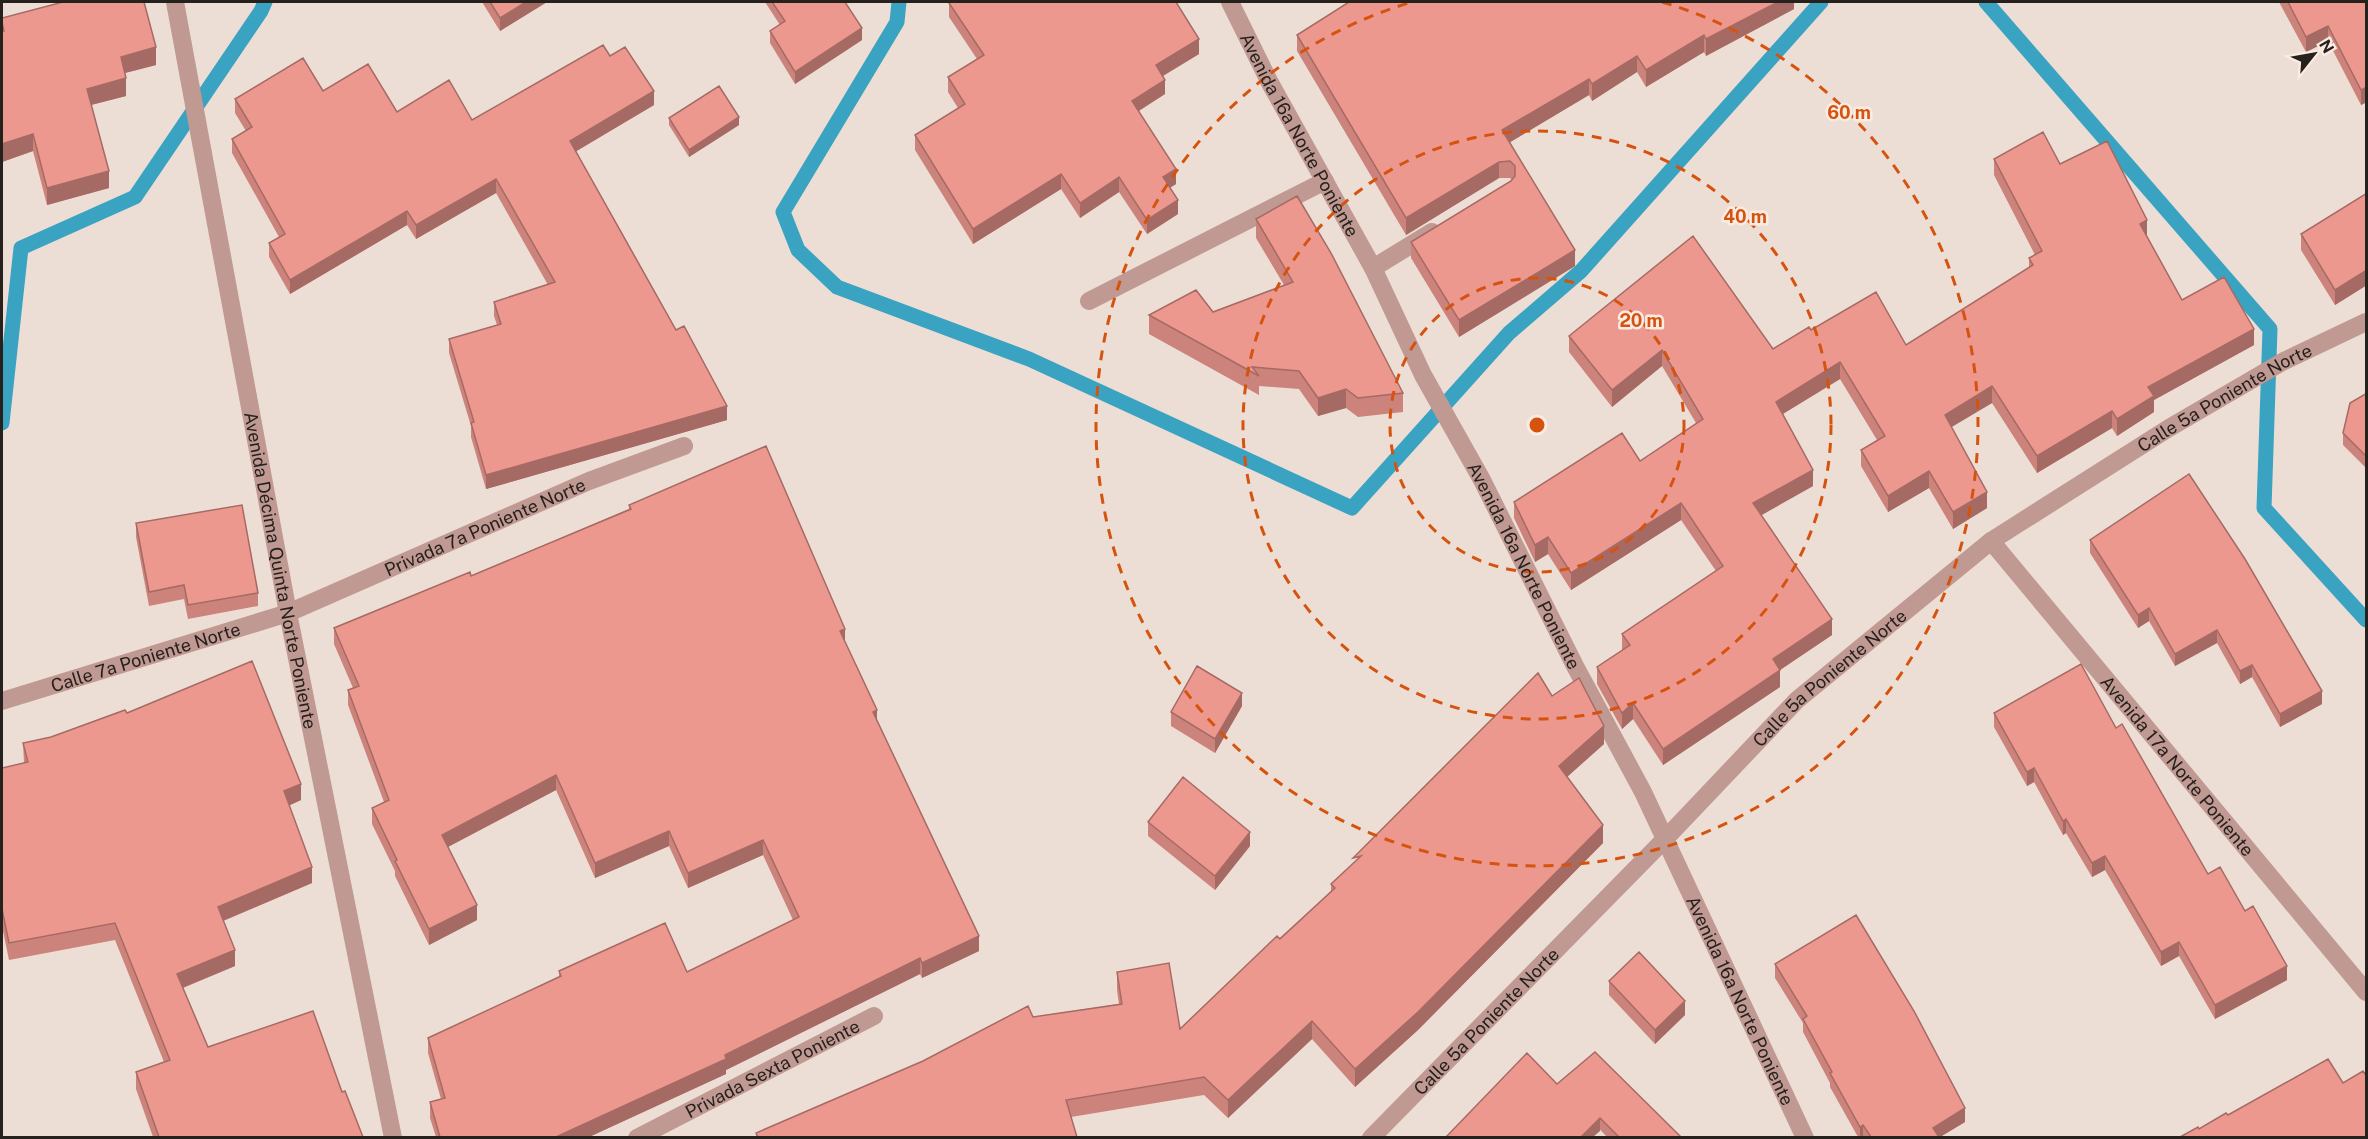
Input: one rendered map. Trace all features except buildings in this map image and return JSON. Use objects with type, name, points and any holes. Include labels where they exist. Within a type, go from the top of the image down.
[{"type":"street","name":"Avenida Décima Quinta Norte Poniente","points":[[175,2],[288,613],[393,1137]]},
{"type":"street","name":"Avenida 16a Norte Poniente","points":[[1230,2],[1270,83],[1373,268],[1423,375],[1482,480],[1575,666],[1643,792],[1805,1137]]},
{"type":"street","points":[[1089,301],[1325,182]]},
{"type":"street","points":[[1373,268],[1444,225]]},
{"type":"street","name":"Calle 5a Poniente Norte","points":[[1371,1137],[1665,839],[1797,700],[1991,541],[2169,428],[2284,361],[2367,322]]},
{"type":"street","name":"Privada 7a Poniente Norte","points":[[288,613],[589,481],[684,446]]},
{"type":"street","name":"Avenida 17a Norte Poniente","points":[[1991,541],[2367,992]]},
{"type":"street","name":"Calle 7a Poniente Norte","points":[[2,701],[288,613]]},
{"type":"street","name":"Privada Sexta Poniente","points":[[637,1137],[874,1016]]},
{"type":"waterway","points":[[2,423],[21,248],[135,197],[265,2]]},
{"type":"waterway","points":[[899,2],[897,22],[783,212],[798,250],[837,287],[1029,359],[1352,508],[1509,333],[1581,271],[1821,2]]},
{"type":"waterway","points":[[1986,2],[2270,329],[2264,508],[2366,620]]}]
